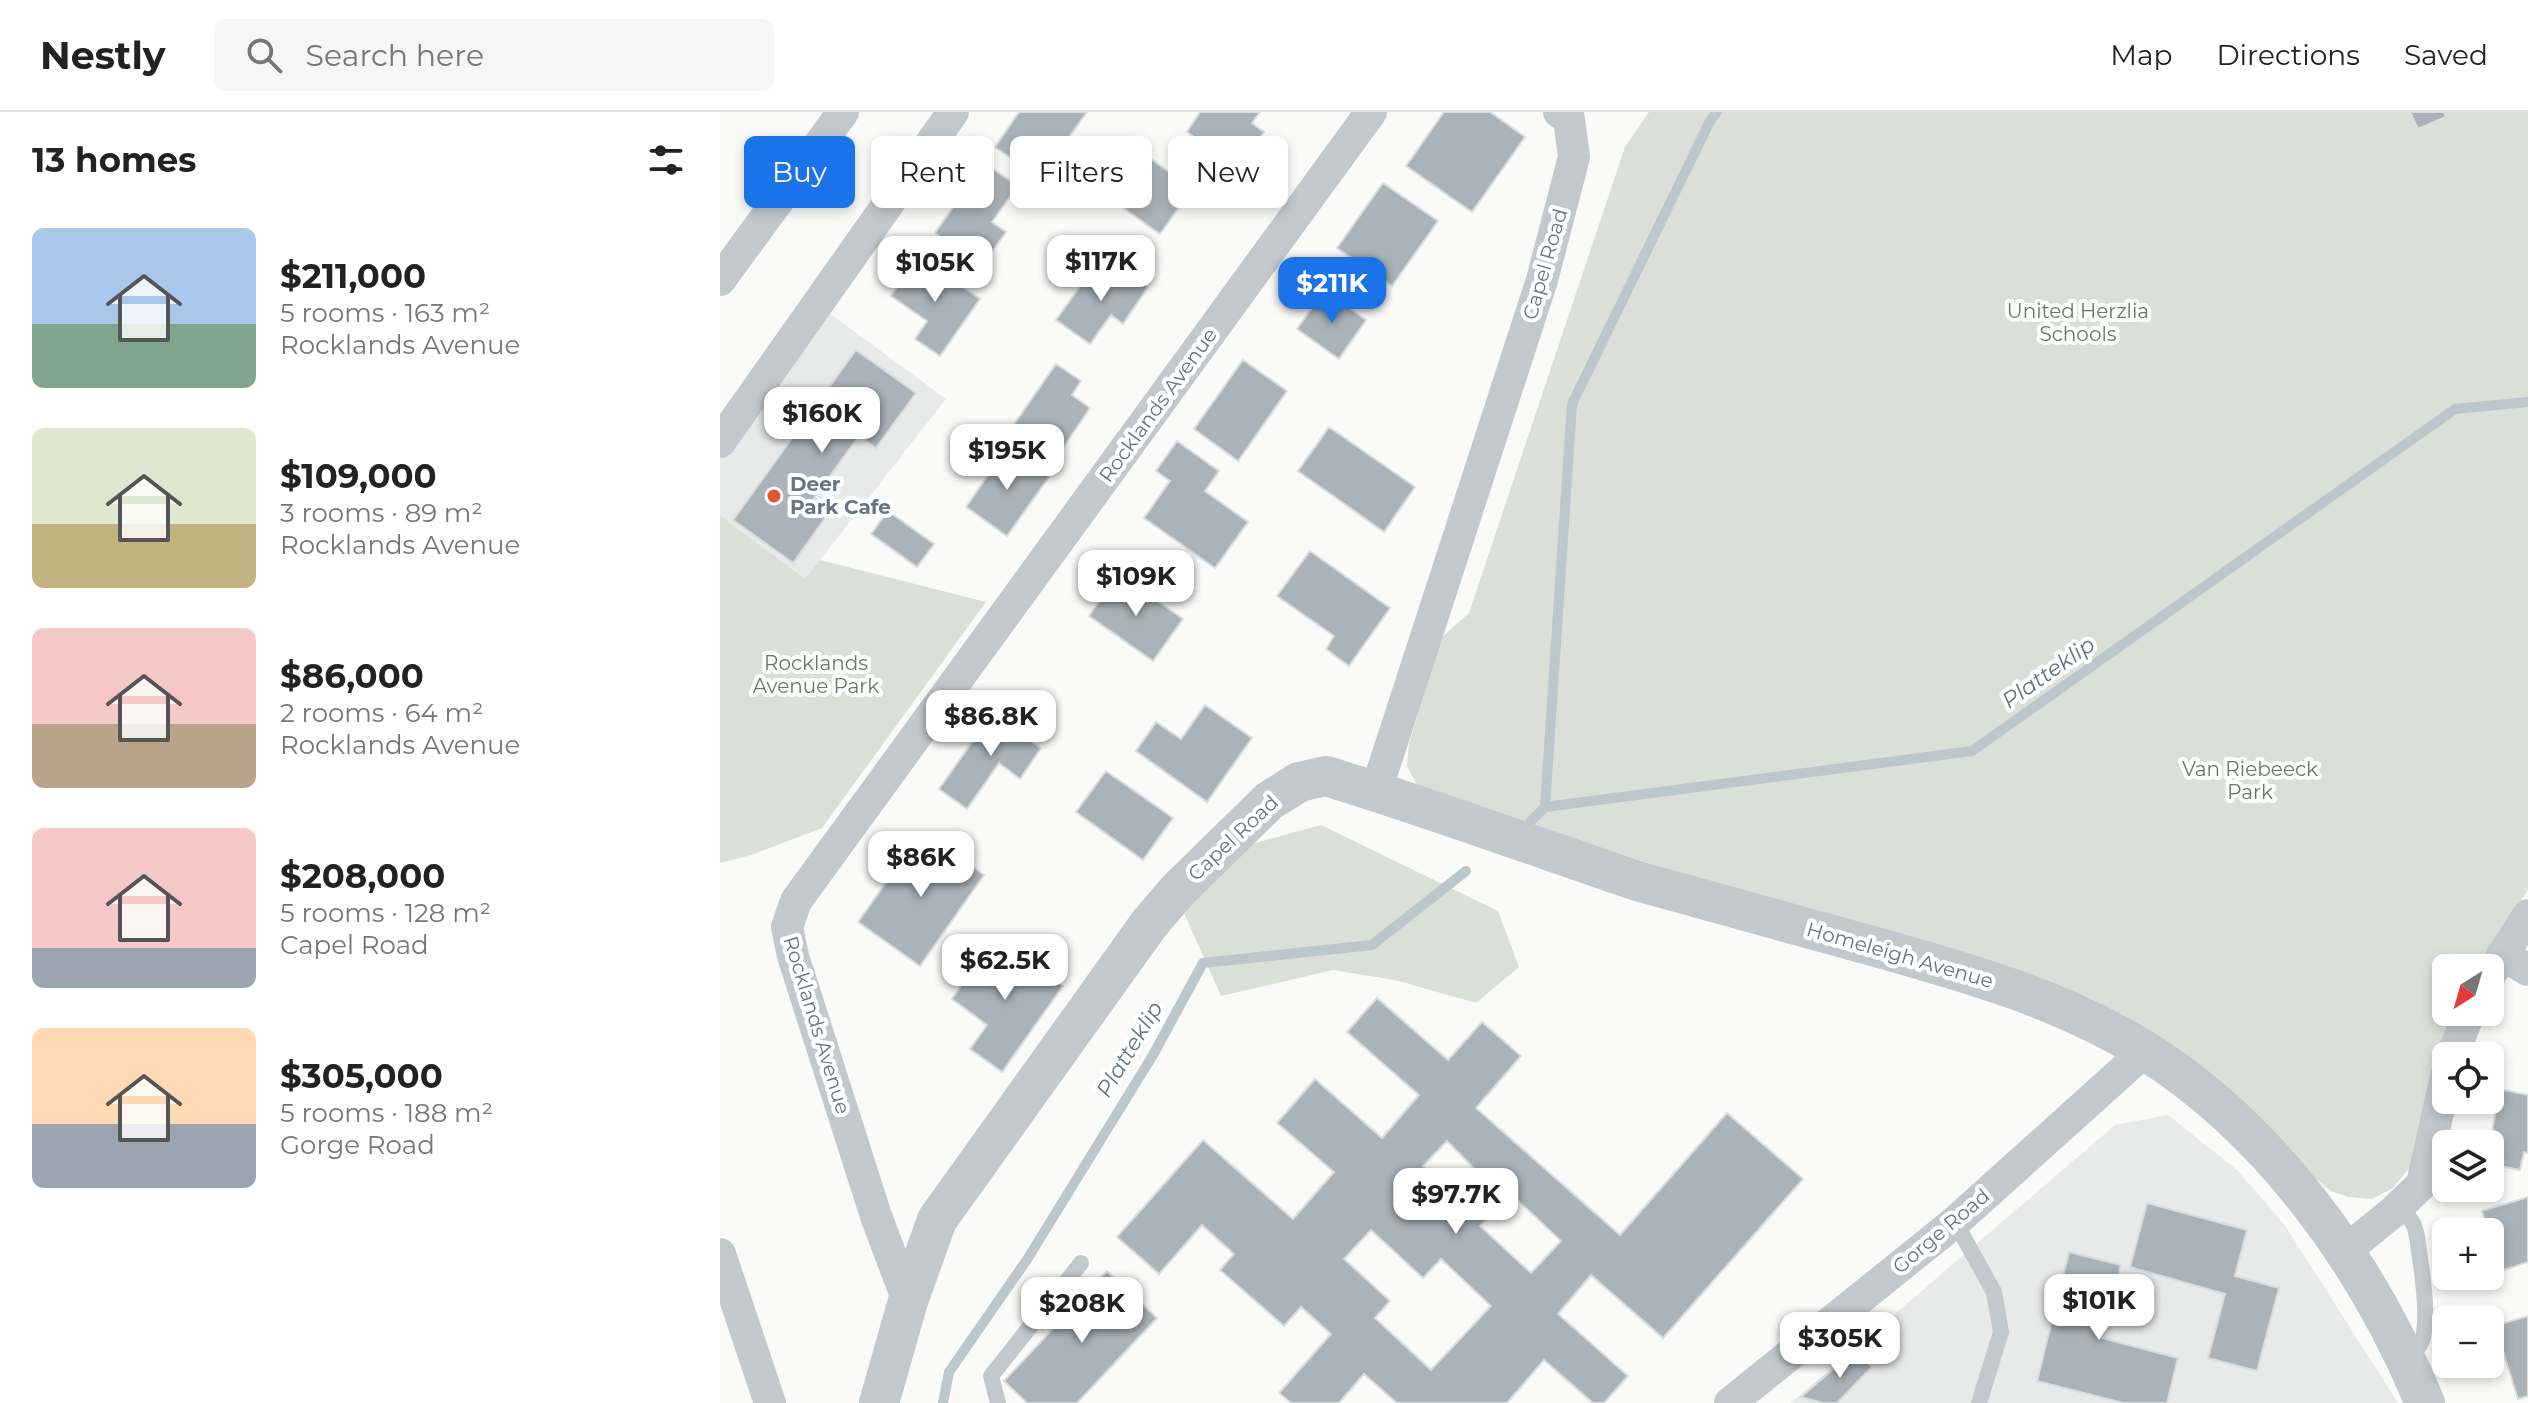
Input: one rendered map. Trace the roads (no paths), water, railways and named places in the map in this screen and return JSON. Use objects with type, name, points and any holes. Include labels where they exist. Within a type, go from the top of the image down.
[{"type":"street","points":[[720,280],[843,112]]},
{"type":"street","points":[[720,442],[953,112]]},
{"type":"street","name":"Rocklands Avenue","points":[[908,1301],[876,1216],[793,956],[787,927],[796,901],[1371,112]]},
{"type":"street","name":"Capel Road","points":[[879,1403],[908,1301],[937,1220],[1149,924],[1178,890],[1269,801],[1299,782],[1326,776],[1376,791],[1542,280],[1574,157],[1564,116]]},
{"type":"street","name":"Homeleigh Avenue","points":[[1376,791],[1641,882],[2014,988],[2078,1015],[2145,1051],[2228,1113],[2288,1178],[2345,1251],[2385,1320],[2425,1403]]},
{"type":"street","points":[[2507,967],[2528,915]]},
{"type":"street","name":"Gorge Road","points":[[1730,1403],[1955,1222],[2145,1051]]},
{"type":"street","points":[[2345,1251],[2422,1184],[2438,1114]]},
{"type":"street","points":[[720,1254],[770,1403]]},
{"type":"lane","points":[[2401,1205],[2408,1213],[2417,1236],[2424,1312],[2420,1345],[2404,1360]]},
{"type":"lane","points":[[1955,1222],[1994,1292],[2001,1332],[1979,1403]]},
{"type":"lane","points":[[998,1403],[991,1376],[1081,1263]]},
{"type":"waterway","points":[[1545,807],[1572,404],[1717,112]]},
{"type":"waterway","name":"Platteklip","points":[[1531,821],[1545,807],[1972,751],[2455,409],[2528,402]]},
{"type":"waterway","name":"Platteklip","points":[[943,1403],[949,1372],[1028,1258],[1153,1055],[1203,963],[1372,945],[1466,871]]},
{"type":"place","name":"Deer Park Cafe","points":[[774,496]]},
{"type":"park label","name":"United Herzlia Schools","points":[[2078,322]]},
{"type":"park label","name":"Rocklands Avenue Park","points":[[816,674]]},
{"type":"park label","name":"Van Riebeeck Park","points":[[2250,780]]}]
